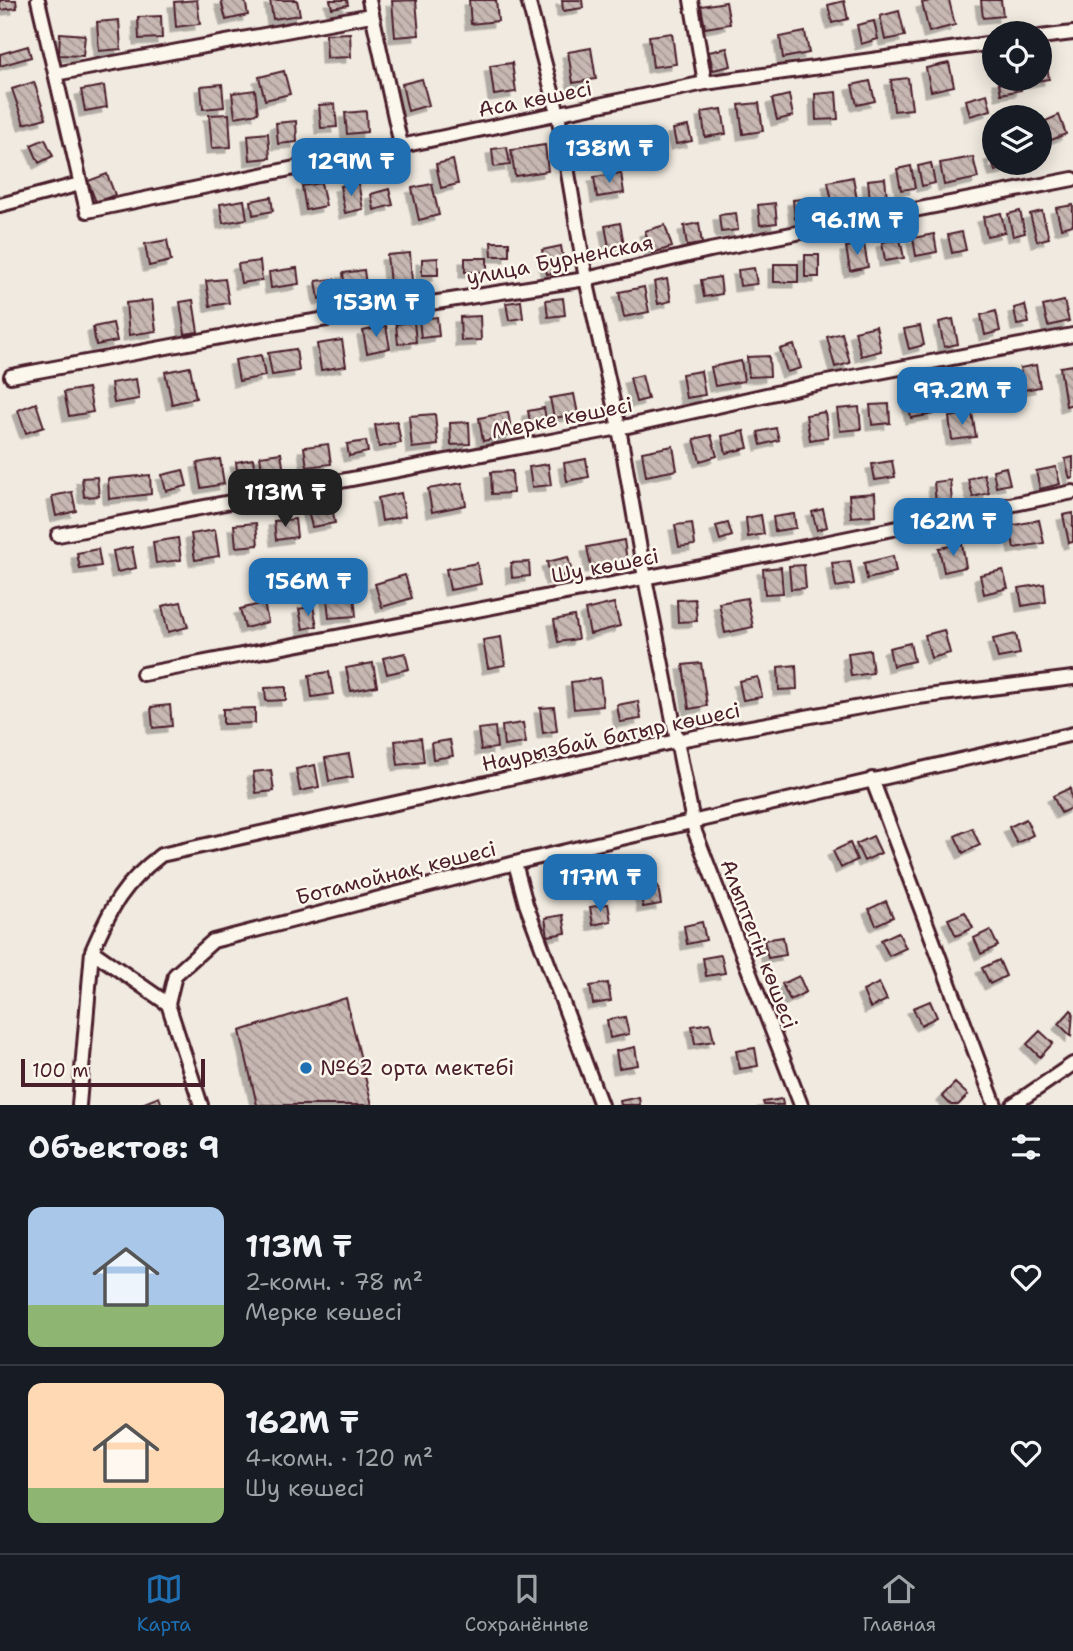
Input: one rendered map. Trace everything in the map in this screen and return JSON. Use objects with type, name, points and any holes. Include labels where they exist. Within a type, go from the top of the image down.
[{"type":"street","points":[[0,205],[80,184],[38,0]]},
{"type":"street","points":[[369,0],[401,145]]},
{"type":"street","name":"Алыптегін көшесі","points":[[528,0],[558,114],[586,279],[620,428],[645,578],[693,823],[725,914],[801,1105]]},
{"type":"street","points":[[691,0],[705,83]]},
{"type":"street","points":[[55,74],[371,15]]},
{"type":"street","points":[[1052,36],[1073,33]]},
{"type":"street","name":"Аса көшесі","points":[[80,184],[87,211],[705,83],[982,45]]},
{"type":"street","name":"улица Бурненская","points":[[11,376],[269,328],[586,279],[710,250],[1073,179]]},
{"type":"street","name":"Мерке көшесі","points":[[58,535],[620,428],[811,385],[1073,335]]},
{"type":"street","name":"Шу көшесі","points":[[144,674],[645,578],[1073,492]]},
{"type":"street","name":"Наурызбай батыр көшесі","points":[[92,951],[107,915],[132,877],[161,855],[677,741],[910,698],[1073,678]]},
{"type":"street","name":"Ботамойнақ көшесі","points":[[168,1004],[175,975],[213,941],[516,863],[1073,734]]},
{"type":"street","points":[[872,779],[995,1105]]},
{"type":"street","points":[[516,863],[526,904],[601,1105]]},
{"type":"street","points":[[92,951],[168,1004],[201,1105]]},
{"type":"street","points":[[79,1105],[92,951]]},
{"type":"street","points":[[1013,1105],[1073,1064]]},
{"type":"building","points":[[0,0],[16,0],[17,8],[0,10]]},
{"type":"building","points":[[197,0],[200,24],[176,27],[174,2]]},
{"type":"building","points":[[221,0],[245,0],[248,15],[226,20]]},
{"type":"building","points":[[270,0],[297,0],[300,15],[273,19]]},
{"type":"building","points":[[330,0],[347,0],[348,5],[332,8]]},
{"type":"building","points":[[416,0],[419,35],[395,37],[392,1]]},
{"type":"building","points":[[469,0],[496,0],[498,21],[471,24]]},
{"type":"building","points":[[562,0],[582,0],[583,8],[563,11]]},
{"type":"building","points":[[949,0],[955,25],[929,32],[922,3]]},
{"type":"building","points":[[981,0],[1001,0],[1003,16],[983,18]]},
{"type":"building","points":[[844,1],[848,19],[832,23],[828,5]]},
{"type":"building","points":[[726,2],[730,24],[705,28],[701,6]]},
{"type":"building","points":[[899,11],[905,36],[885,40],[880,16]]},
{"type":"building","points":[[161,16],[162,38],[139,39],[138,17]]},
{"type":"building","points":[[119,20],[121,49],[99,51],[97,22]]},
{"type":"building","points":[[874,21],[878,39],[861,44],[857,25]]},
{"type":"building","points":[[805,32],[809,53],[783,58],[780,37]]},
{"type":"building","points":[[60,33],[85,35],[83,56],[59,55]]},
{"type":"building","points":[[350,33],[351,57],[327,58],[326,34]]},
{"type":"building","points":[[672,33],[676,64],[653,67],[649,36]]},
{"type":"building","points":[[28,46],[31,57],[0,66],[0,54]]},
{"type":"building","points":[[591,48],[596,79],[573,83],[568,52]]},
{"type":"building","points":[[727,48],[731,66],[713,70],[709,52]]},
{"type":"building","points":[[512,63],[516,92],[494,95],[490,66]]},
{"type":"building","points":[[949,63],[954,86],[931,91],[926,68]]},
{"type":"building","points":[[284,71],[290,94],[265,100],[259,77]]},
{"type":"building","points":[[908,78],[912,109],[894,111],[891,80]]},
{"type":"building","points":[[422,79],[429,105],[408,111],[402,84]]},
{"type":"building","points":[[870,81],[875,101],[857,105],[852,85]]},
{"type":"building","points":[[34,82],[46,118],[24,124],[12,89]]},
{"type":"building","points":[[222,84],[224,107],[203,109],[201,86]]},
{"type":"building","points":[[104,86],[107,107],[85,111],[81,90]]},
{"type":"building","points":[[255,90],[258,113],[235,117],[232,93]]},
{"type":"building","points":[[836,92],[838,119],[816,120],[815,94]]},
{"type":"building","points":[[987,94],[990,105],[982,105],[982,113],[970,116],[966,100]]},
{"type":"building","points":[[789,95],[793,116],[777,120],[772,99]]},
{"type":"building","points":[[759,103],[763,131],[743,134],[739,105]]},
{"type":"building","points":[[335,104],[337,127],[321,128],[319,105]]},
{"type":"building","points":[[722,109],[726,134],[705,137],[702,112]]},
{"type":"building","points":[[366,111],[367,132],[347,134],[345,113]]},
{"type":"building","points":[[229,114],[231,147],[212,148],[209,115]]},
{"type":"building","points":[[1059,115],[1066,134],[1052,140],[1052,118]]},
{"type":"building","points":[[296,121],[297,142],[278,144],[276,123]]},
{"type":"building","points":[[688,126],[692,141],[676,144],[673,129]]},
{"type":"building","points":[[653,129],[656,148],[633,152],[630,132]]},
{"type":"building","points":[[268,133],[270,158],[250,160],[248,135]]},
{"type":"building","points":[[45,139],[53,156],[39,163],[31,145]]},
{"type":"building","points":[[545,145],[548,171],[515,176],[511,150]]},
{"type":"building","points":[[507,147],[510,165],[494,167],[492,149]]},
{"type":"building","points":[[973,157],[978,178],[944,185],[940,163]]},
{"type":"building","points":[[453,160],[458,184],[441,188],[436,164]]},
{"type":"building","points":[[931,163],[935,183],[922,186],[918,166]]},
{"type":"building","points":[[911,166],[915,188],[901,190],[897,169]]},
{"type":"building","points":[[621,173],[624,193],[597,197],[594,177]]},
{"type":"building","points":[[107,174],[115,195],[96,202],[88,181]]},
{"type":"building","points":[[853,177],[857,200],[833,206],[828,182]]},
{"type":"building","points":[[885,178],[887,198],[870,200],[868,180]]},
{"type":"building","points":[[321,183],[326,206],[306,210],[302,186]]},
{"type":"building","points":[[358,183],[363,209],[345,213],[340,186]]},
{"type":"building","points":[[432,184],[439,215],[419,220],[412,188]]},
{"type":"building","points":[[389,189],[393,205],[374,210],[371,194]]},
{"type":"building","points":[[271,197],[273,211],[253,215],[251,201]]},
{"type":"building","points":[[811,198],[813,217],[795,219],[793,200]]},
{"type":"building","points":[[244,200],[247,219],[223,223],[220,204]]},
{"type":"building","points":[[775,203],[777,223],[760,225],[758,205]]},
{"type":"building","points":[[1073,205],[1073,225],[1061,228],[1056,208]]},
{"type":"building","points":[[1020,211],[1025,233],[1013,236],[1008,214]]},
{"type":"building","points":[[1042,211],[1049,238],[1037,241],[1030,214]]},
{"type":"building","points":[[736,213],[738,230],[721,232],[719,215]]},
{"type":"building","points":[[1001,213],[1005,232],[987,236],[983,217]]},
{"type":"building","points":[[620,223],[624,244],[609,247],[605,226]]},
{"type":"building","points":[[699,223],[702,244],[687,246],[684,226]]},
{"type":"building","points":[[665,225],[672,247],[652,253],[645,231]]},
{"type":"building","points":[[962,232],[966,250],[952,253],[948,235]]},
{"type":"building","points":[[934,234],[937,252],[916,256],[913,238]]},
{"type":"building","points":[[900,239],[904,258],[885,261],[882,242]]},
{"type":"building","points":[[167,240],[171,261],[149,266],[145,244]]},
{"type":"building","points":[[491,242],[509,242],[509,256],[492,256]]},
{"type":"building","points":[[864,244],[868,267],[850,271],[846,247]]},
{"type":"building","points":[[561,246],[565,271],[547,274],[542,250]]},
{"type":"building","points":[[410,253],[412,282],[390,284],[387,255]]},
{"type":"building","points":[[805,255],[819,255],[819,277],[805,277]]},
{"type":"building","points":[[438,258],[438,275],[422,275],[422,259]]},
{"type":"building","points":[[465,258],[487,258],[487,272],[465,272]]},
{"type":"building","points":[[260,261],[262,280],[241,283],[238,264]]},
{"type":"building","points":[[774,264],[798,264],[798,282],[774,282]]},
{"type":"building","points":[[297,268],[299,284],[271,288],[269,272]]},
{"type":"building","points":[[754,268],[757,284],[740,286],[738,270]]},
{"type":"building","points":[[364,270],[367,293],[346,296],[343,273]]},
{"type":"building","points":[[720,277],[722,294],[704,297],[701,280]]},
{"type":"building","points":[[225,279],[229,303],[210,306],[206,281]]},
{"type":"building","points":[[334,279],[336,297],[319,299],[316,281]]},
{"type":"building","points":[[667,279],[671,301],[658,304],[654,282]]},
{"type":"building","points":[[644,287],[649,312],[624,317],[619,292]]},
{"type":"building","points":[[563,298],[565,315],[548,317],[546,300]]},
{"type":"building","points":[[152,300],[156,331],[129,335],[126,303]]},
{"type":"building","points":[[193,300],[198,332],[185,334],[180,302]]},
{"type":"building","points":[[521,301],[523,318],[509,320],[506,303]]},
{"type":"building","points":[[1064,301],[1069,321],[1048,326],[1043,306]]},
{"type":"building","points":[[1025,305],[1029,323],[1017,325],[1014,308]]},
{"type":"building","points":[[996,311],[1000,331],[985,335],[981,315]]},
{"type":"building","points":[[480,316],[481,340],[461,341],[460,317]]},
{"type":"building","points":[[437,317],[439,336],[421,338],[419,319]]},
{"type":"building","points":[[953,319],[958,344],[944,347],[939,322]]},
{"type":"building","points":[[414,322],[416,342],[398,344],[396,324]]},
{"type":"building","points":[[113,323],[117,341],[96,345],[93,327]]},
{"type":"building","points":[[386,326],[390,348],[367,353],[363,331]]},
{"type":"building","points":[[876,326],[881,351],[861,356],[855,331]]},
{"type":"building","points":[[920,326],[924,345],[909,349],[904,329]]},
{"type":"building","points":[[842,333],[850,363],[835,367],[827,337]]},
{"type":"building","points":[[342,340],[346,366],[321,370],[317,344]]},
{"type":"building","points":[[794,345],[801,368],[787,372],[780,349]]},
{"type":"building","points":[[296,349],[299,371],[272,375],[268,353]]},
{"type":"building","points":[[261,355],[265,376],[239,381],[235,360]]},
{"type":"building","points":[[769,356],[770,376],[749,377],[747,357]]},
{"type":"building","points":[[741,361],[744,381],[715,386],[711,367]]},
{"type":"building","points":[[1036,365],[1040,387],[1024,390],[1020,368]]},
{"type":"building","points":[[1073,365],[1073,404],[1066,406],[1060,367]]},
{"type":"building","points":[[190,367],[196,398],[172,404],[165,372]]},
{"type":"building","points":[[701,371],[705,395],[686,398],[682,374]]},
{"type":"building","points":[[642,375],[648,399],[636,402],[630,378]]},
{"type":"building","points":[[999,377],[1002,396],[986,398],[983,379]]},
{"type":"building","points":[[136,379],[139,399],[114,403],[111,383]]},
{"type":"building","points":[[88,388],[93,412],[69,416],[64,392]]},
{"type":"building","points":[[929,391],[934,414],[911,418],[907,395]]},
{"type":"building","points":[[574,394],[578,414],[554,418],[550,398]]},
{"type":"building","points":[[36,403],[44,427],[26,433],[18,410]]},
{"type":"building","points":[[889,404],[890,423],[872,425],[870,405]]},
{"type":"building","points":[[859,407],[861,429],[840,431],[837,409]]},
{"type":"building","points":[[544,408],[547,424],[531,427],[528,411]]},
{"type":"building","points":[[508,412],[512,435],[483,441],[479,418]]},
{"type":"building","points":[[825,412],[828,437],[810,440],[806,415]]},
{"type":"building","points":[[972,413],[976,437],[952,440],[949,417]]},
{"type":"building","points":[[435,414],[438,445],[412,448],[409,416]]},
{"type":"building","points":[[397,421],[401,443],[379,447],[375,425]]},
{"type":"building","points":[[469,422],[470,444],[451,445],[450,423]]},
{"type":"building","points":[[776,428],[779,440],[761,445],[758,432]]},
{"type":"building","points":[[744,431],[748,448],[726,453],[722,436]]},
{"type":"building","points":[[711,435],[717,456],[700,461],[694,439]]},
{"type":"building","points":[[366,441],[368,452],[349,456],[347,444]]},
{"type":"building","points":[[328,444],[331,464],[307,467],[304,447]]},
{"type":"building","points":[[673,446],[677,470],[646,476],[642,452]]},
{"type":"building","points":[[281,453],[284,473],[263,476],[260,456]]},
{"type":"building","points":[[1073,457],[1073,478],[1070,479],[1065,459]]},
{"type":"building","points":[[220,459],[224,484],[201,488],[197,463]]},
{"type":"building","points":[[253,459],[256,476],[238,478],[236,462]]},
{"type":"building","points":[[586,459],[589,477],[567,481],[564,463]]},
{"type":"building","points":[[892,461],[895,477],[875,480],[872,464]]},
{"type":"building","points":[[548,464],[551,485],[532,487],[529,467]]},
{"type":"building","points":[[1006,467],[1010,484],[996,487],[993,470]]},
{"type":"building","points":[[1056,467],[1060,484],[1040,489],[1036,471]]},
{"type":"building","points":[[183,470],[187,486],[166,491],[162,475]]},
{"type":"building","points":[[512,471],[513,493],[492,494],[491,472]]},
{"type":"building","points":[[984,474],[989,493],[973,497],[968,479]]},
{"type":"building","points":[[150,475],[151,494],[109,499],[108,479]]},
{"type":"building","points":[[97,477],[99,496],[84,497],[82,478]]},
{"type":"building","points":[[950,480],[952,502],[936,504],[934,482]]},
{"type":"building","points":[[462,483],[466,505],[432,512],[428,489]]},
{"type":"building","points":[[72,492],[76,511],[56,516],[52,496]]},
{"type":"building","points":[[401,493],[405,516],[382,521],[378,498]]},
{"type":"building","points":[[875,493],[876,515],[851,517],[849,495]]},
{"type":"building","points":[[331,502],[335,523],[312,527],[307,507]]},
{"type":"building","points":[[823,509],[827,527],[817,530],[812,512]]},
{"type":"building","points":[[1073,513],[1073,542],[1069,543],[1063,515]]},
{"type":"building","points":[[794,514],[796,528],[775,531],[773,517]]},
{"type":"building","points":[[761,515],[764,534],[748,537],[746,518]]},
{"type":"building","points":[[295,519],[297,537],[276,540],[274,521]]},
{"type":"building","points":[[1039,520],[1044,543],[1014,548],[1010,526]]},
{"type":"building","points":[[256,523],[258,545],[236,547],[234,525]]},
{"type":"building","points":[[692,523],[695,545],[679,547],[675,525]]},
{"type":"building","points":[[728,523],[732,536],[720,540],[716,526]]},
{"type":"building","points":[[215,530],[219,556],[195,560],[191,534]]},
{"type":"building","points":[[178,538],[181,560],[156,563],[153,542]]},
{"type":"building","points":[[624,540],[627,561],[591,567],[587,547]]},
{"type":"building","points":[[962,544],[966,567],[944,572],[939,548]]},
{"type":"building","points":[[132,547],[136,568],[117,572],[113,551]]},
{"type":"building","points":[[98,549],[101,566],[80,569],[77,553]]},
{"type":"building","points":[[893,556],[896,572],[867,579],[864,563]]},
{"type":"building","points":[[568,557],[572,573],[551,579],[547,562]]},
{"type":"building","points":[[850,561],[854,584],[836,587],[832,563]]},
{"type":"building","points":[[529,562],[530,576],[512,578],[511,563]]},
{"type":"building","points":[[477,563],[481,584],[450,590],[446,569]]},
{"type":"building","points":[[804,565],[806,588],[791,589],[789,566]]},
{"type":"building","points":[[781,567],[783,593],[765,594],[763,569]]},
{"type":"building","points":[[1003,570],[1008,588],[984,594],[980,575]]},
{"type":"building","points":[[405,575],[412,598],[382,607],[375,584]]},
{"type":"building","points":[[1044,584],[1046,602],[1022,606],[1019,588]]},
{"type":"building","points":[[354,595],[356,616],[329,618],[327,597]]},
{"type":"building","points":[[747,598],[753,627],[725,633],[719,603]]},
{"type":"building","points":[[695,599],[697,621],[678,622],[677,600]]},
{"type":"building","points":[[181,602],[188,627],[168,632],[162,606]]},
{"type":"building","points":[[264,603],[268,622],[245,628],[240,609]]},
{"type":"building","points":[[614,603],[620,626],[590,634],[585,610]]},
{"type":"building","points":[[313,606],[317,626],[303,629],[299,609]]},
{"type":"building","points":[[574,616],[578,639],[558,642],[554,620]]},
{"type":"building","points":[[944,630],[950,653],[931,658],[925,635]]},
{"type":"building","points":[[1016,634],[1020,654],[998,658],[993,639]]},
{"type":"building","points":[[501,637],[505,665],[488,668],[483,640]]},
{"type":"building","points":[[910,643],[914,661],[893,666],[889,648]]},
{"type":"building","points":[[870,650],[873,673],[851,676],[848,653]]},
{"type":"building","points":[[405,653],[409,669],[387,674],[383,658]]},
{"type":"building","points":[[373,663],[377,686],[351,691],[346,668]]},
{"type":"building","points":[[701,663],[707,706],[689,709],[683,665]]},
{"type":"building","points":[[796,665],[797,689],[779,690],[778,667]]},
{"type":"building","points":[[329,672],[333,694],[312,697],[309,675]]},
{"type":"building","points":[[758,677],[762,697],[743,700],[739,681]]},
{"type":"building","points":[[600,678],[603,706],[574,709],[571,682]]},
{"type":"building","points":[[286,687],[286,700],[266,701],[265,688]]},
{"type":"building","points":[[638,701],[641,719],[620,722],[617,705]]},
{"type":"building","points":[[170,705],[172,726],[153,728],[151,707]]},
{"type":"building","points":[[554,707],[557,731],[543,733],[540,708]]},
{"type":"building","points":[[255,708],[255,723],[223,724],[223,709]]},
{"type":"building","points":[[523,723],[526,743],[504,746],[502,726]]},
{"type":"building","points":[[495,727],[497,748],[481,750],[478,729]]},
{"type":"building","points":[[421,738],[424,762],[398,765],[395,741]]},
{"type":"building","points":[[450,740],[453,756],[433,759],[431,743]]},
{"type":"building","points":[[349,754],[353,777],[329,781],[325,758]]},
{"type":"building","points":[[315,765],[319,787],[300,791],[296,769]]},
{"type":"building","points":[[271,770],[274,791],[256,793],[253,772]]},
{"type":"building","points":[[1070,788],[1073,807],[1061,813],[1053,796]]},
{"type":"building","points":[[1026,819],[1033,835],[1017,843],[1009,827]]},
{"type":"building","points":[[972,828],[980,845],[963,853],[955,836]]},
{"type":"building","points":[[873,836],[881,853],[864,861],[856,844]]},
{"type":"building","points":[[850,843],[857,860],[841,868],[833,851]]},
{"type":"building","points":[[658,886],[661,904],[643,907],[640,889]]},
{"type":"building","points":[[886,901],[893,917],[876,925],[869,909]]},
{"type":"building","points":[[608,904],[611,921],[593,925],[590,907]]},
{"type":"building","points":[[965,912],[973,928],[956,936],[948,919]]},
{"type":"building","points":[[563,915],[566,933],[548,936],[545,918]]},
{"type":"building","points":[[702,922],[706,940],[687,944],[684,926]]},
{"type":"building","points":[[990,930],[998,946],[981,954],[974,938]]},
{"type":"building","points":[[898,932],[906,948],[889,956],[881,940]]},
{"type":"building","points":[[783,937],[786,955],[768,958],[764,940]]},
{"type":"building","points":[[721,955],[725,973],[706,976],[703,958]]},
{"type":"building","points":[[999,960],[1006,976],[990,984],[982,968]]},
{"type":"building","points":[[799,976],[806,992],[790,1000],[782,984]]},
{"type":"building","points":[[608,983],[611,1001],[593,1004],[590,986]]},
{"type":"building","points":[[879,983],[887,1000],[870,1008],[863,991]]},
{"type":"building","name":"№62 орта мектебі","points":[[346,998],[372,1105],[257,1105],[240,1031]]},
{"type":"building","points":[[930,1001],[937,1017],[921,1025],[913,1008]]},
{"type":"building","points":[[1071,1010],[1073,1012],[1071,1036],[1059,1024]]},
{"type":"building","points":[[625,1017],[629,1034],[610,1038],[607,1020]]},
{"type":"building","points":[[710,1023],[714,1041],[695,1044],[692,1026]]},
{"type":"building","points":[[1040,1031],[1053,1043],[1040,1057],[1027,1044]]},
{"type":"building","points":[[635,1047],[638,1065],[619,1068],[616,1051]]},
{"type":"building","points":[[755,1048],[758,1066],[740,1069],[736,1051]]},
{"type":"building","points":[[955,1083],[968,1095],[958,1105],[951,1105],[942,1096]]},
{"type":"building","points":[[159,1097],[162,1105],[142,1105],[142,1104]]},
{"type":"building","points":[[639,1097],[640,1105],[621,1105],[620,1101]]},
{"type":"building","points":[[782,1099],[783,1105],[764,1105],[763,1102]]},
{"type":"place","name":"№62 орта мектебі","points":[[306,1068]]}]
